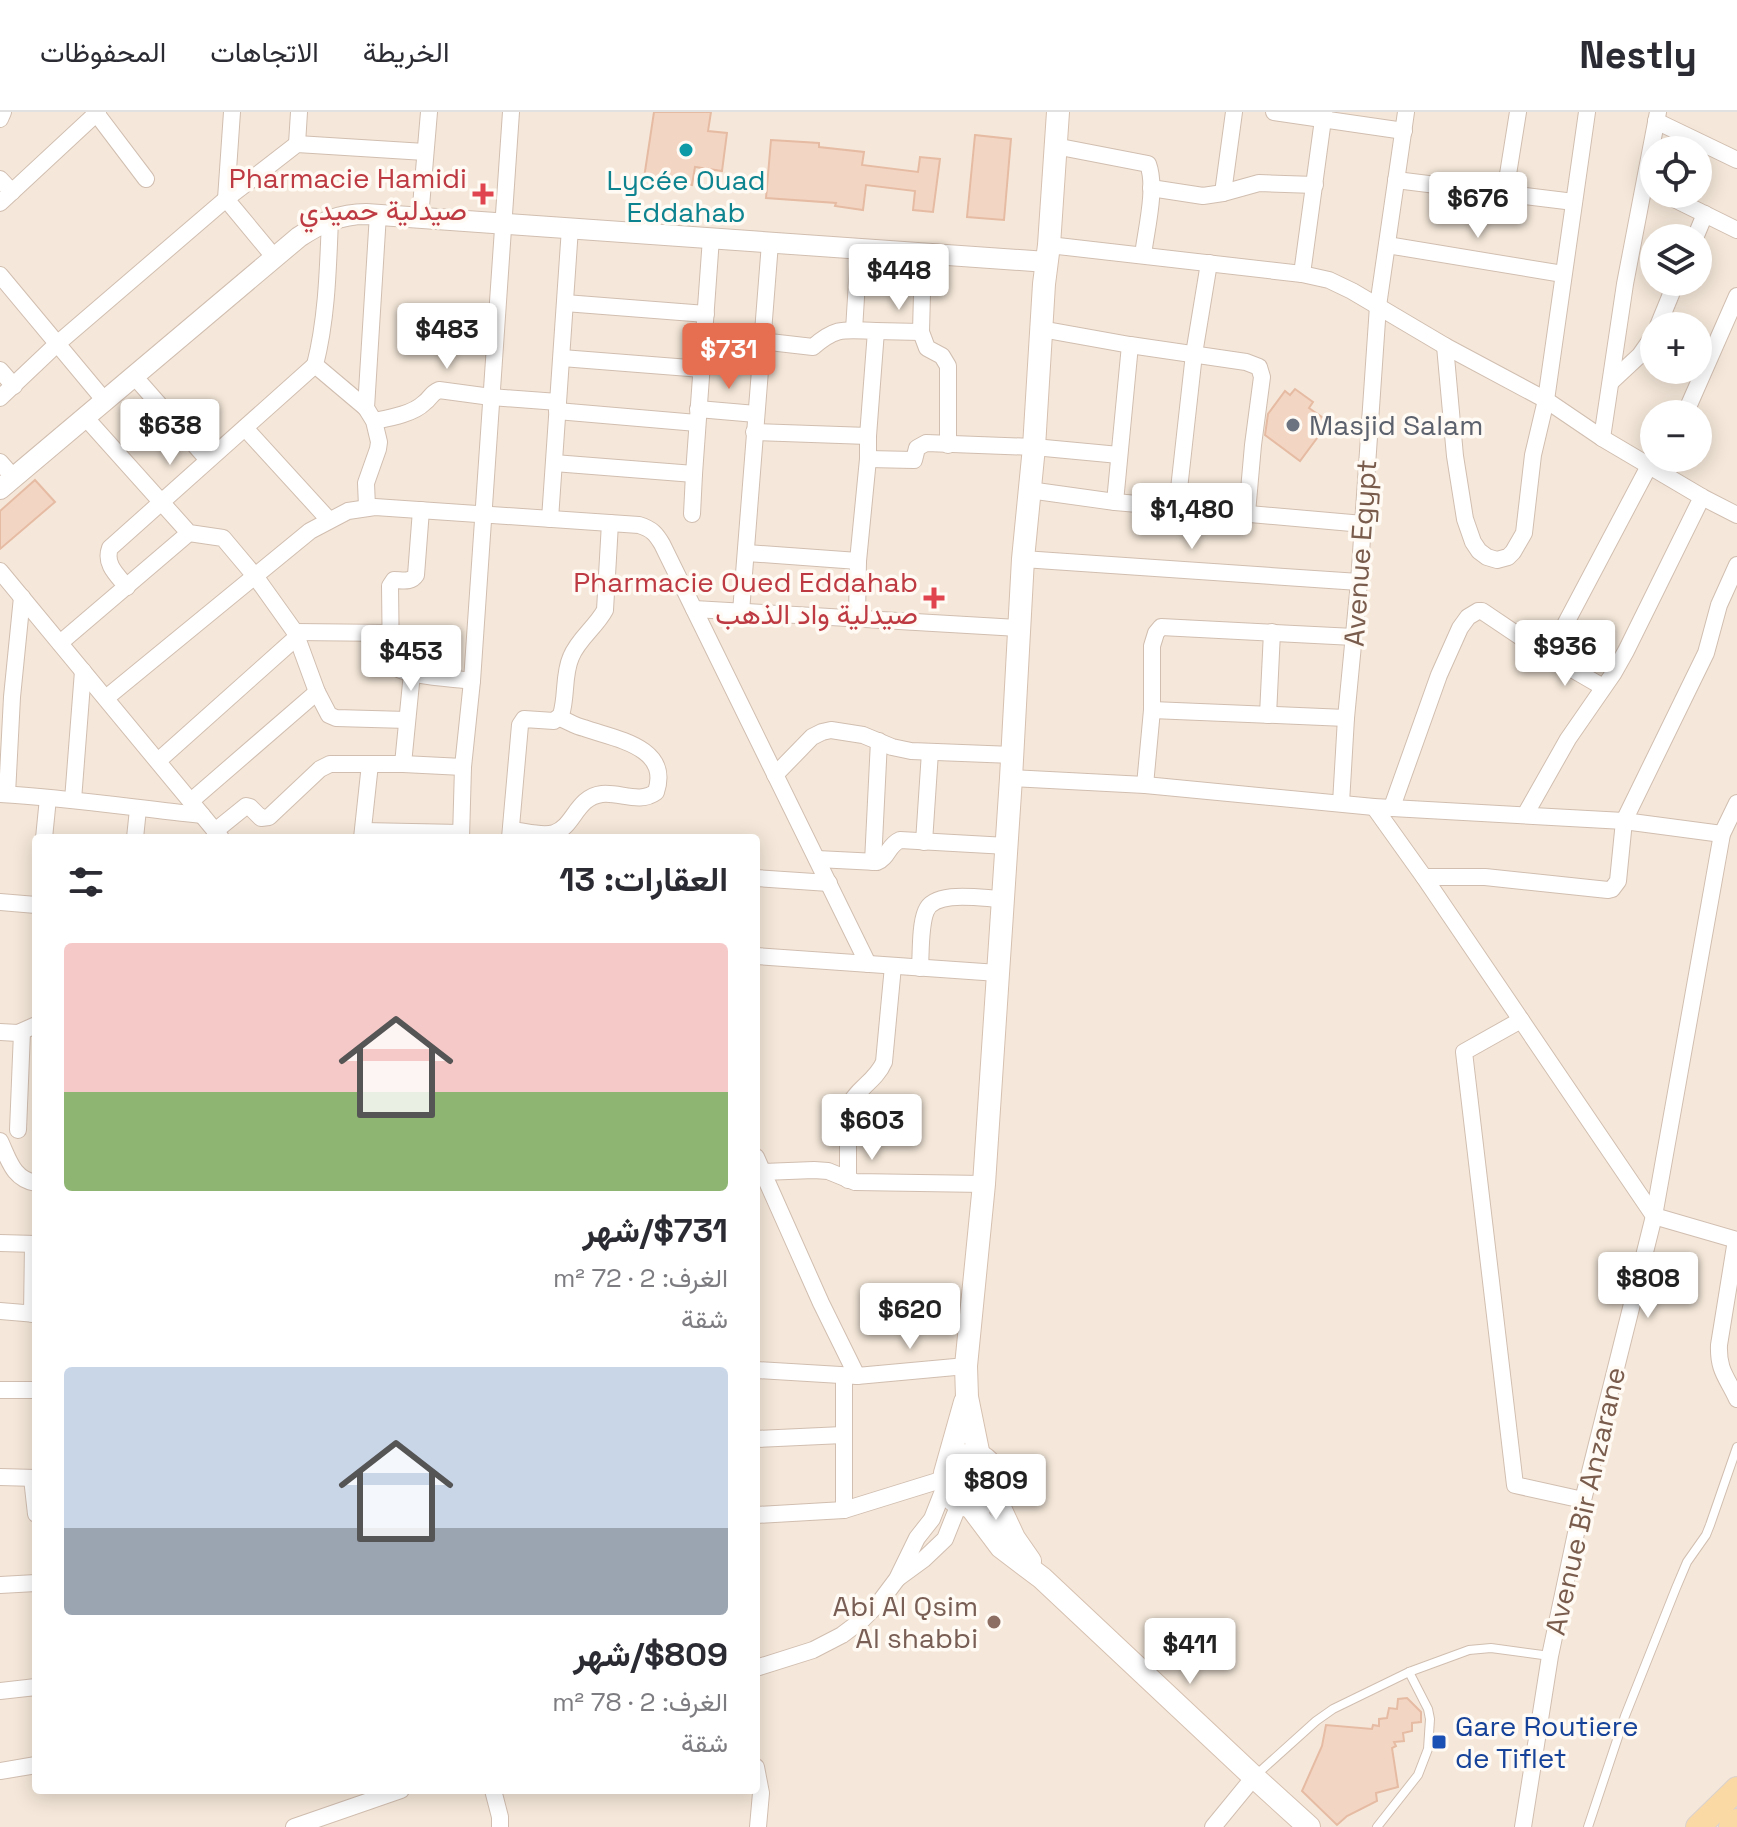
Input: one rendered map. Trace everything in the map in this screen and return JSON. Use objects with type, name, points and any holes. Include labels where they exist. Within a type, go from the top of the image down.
[{"type":"main road","points":[[979,1456],[967,1397],[966,1366],[984,1184],[1023,559],[1058,112]]},
{"type":"main road","points":[[967,1397],[946,1478],[950,1497],[965,1505],[1001,1547],[1042,1578],[1309,1827]]},
{"type":"main road","points":[[946,1478],[961,1456],[973,1454],[989,1462],[996,1472],[993,1493],[983,1504],[965,1505]]},
{"type":"main road","points":[[993,1493],[1014,1538],[1042,1578]]},
{"type":"main road","points":[[1698,1827],[1737,1789]]},
{"type":"main road","points":[[1731,1827],[1737,1821]]},
{"type":"street","points":[[0,119],[3,112]]},
{"type":"street","points":[[232,112],[226,199],[275,258]]},
{"type":"street","points":[[297,144],[299,112]]},
{"type":"street","points":[[420,218],[429,112]]},
{"type":"street","points":[[461,834],[463,767],[472,681],[511,112]]},
{"type":"street","points":[[1223,193],[1234,112]]},
{"type":"street","points":[[1274,112],[1324,116],[1404,131]]},
{"type":"street","name":"Avenue Egypt","points":[[1341,803],[1378,306],[1406,112]]},
{"type":"street","points":[[1505,193],[1518,112]]},
{"type":"street","points":[[1445,346],[1455,456],[1465,519],[1479,551],[1492,560],[1508,557],[1524,533],[1533,455],[1546,400],[1587,112]]},
{"type":"street","points":[[0,179],[6,197],[97,113],[146,179]]},
{"type":"street","points":[[1302,274],[1324,116]]},
{"type":"street","points":[[1654,136],[1657,116],[1737,160]]},
{"type":"street","points":[[0,398],[57,344],[226,199],[297,144],[425,152]]},
{"type":"street","points":[[1055,146],[1146,164],[1151,188],[1143,255]]},
{"type":"street","points":[[1396,180],[1574,202]]},
{"type":"street","points":[[1151,188],[1203,196],[1259,183],[1315,185]]},
{"type":"street","points":[[1602,438],[1625,284],[1643,208]]},
{"type":"street","points":[[1693,208],[1737,230]]},
{"type":"street","points":[[5,476],[105,401],[299,237],[330,219],[355,214],[923,254],[1143,255],[1302,274],[1329,280],[1378,306],[1546,400],[1602,438],[1640,457]]},
{"type":"street","points":[[367,507],[366,483],[379,442],[370,415],[378,214]]},
{"type":"street","points":[[1701,224],[1705,214]]},
{"type":"street","points":[[127,587],[110,565],[108,553],[113,545],[315,365],[328,270],[330,219]]},
{"type":"street","points":[[550,519],[570,228]]},
{"type":"street","points":[[692,514],[711,238]]},
{"type":"street","points":[[741,612],[770,243]]},
{"type":"street","points":[[1387,245],[1563,274]]},
{"type":"street","points":[[854,330],[859,249]]},
{"type":"street","points":[[923,254],[921,332],[927,348],[942,356],[948,366],[948,445]]},
{"type":"street","points":[[1177,507],[1194,354],[1209,263]]},
{"type":"street","points":[[0,275],[105,401]]},
{"type":"street","points":[[1692,400],[1731,328],[1737,296]]},
{"type":"street","points":[[565,303],[706,314]]},
{"type":"street","points":[[1041,329],[1256,365],[1262,377],[1247,513]]},
{"type":"street","points":[[761,341],[813,347],[835,331],[921,332]]},
{"type":"street","points":[[857,618],[858,561],[876,331]]},
{"type":"street","points":[[1115,502],[1130,345]]},
{"type":"street","points":[[1611,382],[1640,355]]},
{"type":"street","points":[[562,358],[702,369]]},
{"type":"street","points":[[315,365],[370,415],[400,415],[421,405],[439,390],[557,406],[698,416],[756,414]]},
{"type":"street","points":[[0,370],[14,386]]},
{"type":"street","points":[[134,376],[208,460]]},
{"type":"street","points":[[85,417],[189,533],[223,538],[255,576],[296,634],[326,712],[332,717],[407,720]]},
{"type":"street","points":[[245,428],[329,520]]},
{"type":"street","points":[[754,432],[868,436]]},
{"type":"street","points":[[868,459],[914,460],[917,448],[922,444],[1034,447],[1119,455]]},
{"type":"street","points":[[554,463],[694,474]]},
{"type":"street","points":[[1546,654],[1653,472]]},
{"type":"street","points":[[1667,472],[1702,497],[1737,515]]},
{"type":"street","points":[[1029,490],[1115,502],[1363,524]]},
{"type":"street","points":[[1525,815],[1568,739],[1626,651],[1702,497]]},
{"type":"street","points":[[106,698],[310,531],[348,511],[367,507],[421,510],[649,528],[656,534],[694,609],[868,964]]},
{"type":"street","points":[[421,510],[416,577],[409,581],[394,580],[390,586],[391,665],[412,673],[472,681]]},
{"type":"street","points":[[560,718],[637,745],[656,766],[658,787],[654,794],[645,798],[604,794],[589,798],[554,833],[510,834],[521,722],[528,718],[554,721],[560,718],[572,654],[605,610],[610,523]]},
{"type":"street","points":[[60,643],[189,533]]},
{"type":"street","points":[[747,553],[858,561]]},
{"type":"street","points":[[1023,559],[1359,582]]},
{"type":"street","points":[[1424,877],[1485,877],[1612,889],[1618,881],[1624,821],[1706,653],[1719,605],[1737,565]]},
{"type":"street","points":[[0,571],[217,834]]},
{"type":"street","points":[[22,597],[6,696],[4,794],[202,815]]},
{"type":"street","points":[[694,609],[1019,628]]},
{"type":"street","points":[[1392,807],[1439,675],[1460,628],[1468,617],[1478,611],[1487,613],[1546,654],[1603,687]]},
{"type":"street","points":[[1145,785],[1152,710],[1152,646],[1161,627],[1354,637]]},
{"type":"street","points":[[1268,715],[1272,632]]},
{"type":"street","points":[[158,761],[296,634],[392,633]]},
{"type":"street","points":[[73,800],[83,671]]},
{"type":"street","points":[[403,764],[412,673]]},
{"type":"street","points":[[191,801],[317,692]]},
{"type":"street","points":[[1152,710],[1346,718]]},
{"type":"street","points":[[775,775],[812,737],[822,732],[863,735],[901,750],[1013,755]]},
{"type":"street","points":[[873,862],[879,741]]},
{"type":"street","points":[[924,842],[930,752]]},
{"type":"street","points":[[219,834],[246,806],[261,818],[269,817],[330,764],[463,767]]},
{"type":"street","points":[[363,834],[370,764]]},
{"type":"street","points":[[1011,778],[1145,785],[1374,807],[1624,821],[1722,834]]},
{"type":"street","points":[[44,834],[48,798]]},
{"type":"street","name":"Avenue Bir Anzarane","points":[[1523,1827],[1550,1656],[1583,1500],[1654,1216],[1722,834],[1737,803]]},
{"type":"street","points":[[1374,807],[1654,1216],[1736,1240],[1718,1359],[1737,1399]]},
{"type":"street","points":[[135,834],[138,809]]},
{"type":"street","points":[[817,859],[883,860],[890,846],[897,841],[1007,846]]},
{"type":"street","points":[[760,878],[829,883]]},
{"type":"street","points":[[920,968],[925,913],[934,901],[943,897],[1003,899]]},
{"type":"street","points":[[0,902],[32,905]]},
{"type":"street","points":[[760,956],[998,973]]},
{"type":"street","points":[[848,1180],[848,1107],[884,1062],[893,966]]},
{"type":"street","points":[[1521,1020],[1464,1052],[1515,1485],[1583,1500]]},
{"type":"street","points":[[0,1032],[29,1029],[18,1130]]},
{"type":"street","points":[[32,1132],[18,1130],[0,1138],[16,1174],[32,1182]]},
{"type":"street","points":[[844,1510],[843,1435],[850,1376],[760,1164],[820,1170],[864,1182],[984,1184]]},
{"type":"street","points":[[0,1243],[32,1244]]},
{"type":"street","points":[[0,1311],[32,1314]]},
{"type":"street","points":[[760,1370],[850,1376],[966,1366]]},
{"type":"street","points":[[0,1390],[32,1390]]},
{"type":"street","points":[[760,1439],[843,1435]]},
{"type":"street","points":[[0,1477],[32,1478]]},
{"type":"street","points":[[760,1515],[844,1510],[946,1478]]},
{"type":"street","points":[[760,1667],[813,1650],[842,1635],[871,1612],[897,1579],[917,1538],[932,1519],[946,1478]]},
{"type":"street","points":[[897,1579],[945,1539],[965,1505]]},
{"type":"street","points":[[0,1585],[32,1583]]},
{"type":"street","points":[[0,1691],[32,1687]]},
{"type":"street","points":[[0,1771],[32,1766]]},
{"type":"street","points":[[1213,1827],[1254,1777]]},
{"type":"street","points":[[758,1827],[760,1788]]},
{"type":"street","points":[[294,1827],[389,1794]]},
{"type":"street","points":[[494,1794],[500,1827]]},
{"type":"lane","points":[[1588,1827],[1625,1716],[1687,1562],[1706,1535],[1737,1447]]},
{"type":"lane","points":[[1254,1777],[1333,1709],[1409,1672],[1469,1650],[1491,1648],[1550,1656]]},
{"type":"lane","points":[[1377,1827],[1418,1775],[1428,1749],[1428,1709],[1409,1672]]},
{"type":"shaded area","points":[[0,112],[1737,112],[1737,1827],[0,1827]]},
{"type":"building","name":"Lycée Ouad Eddahab","points":[[654,112],[711,112],[708,131],[727,133],[722,171],[695,167],[692,185],[644,178]]},
{"type":"building","points":[[975,135],[1011,139],[1004,220],[967,217]]},
{"type":"building","points":[[771,140],[819,143],[819,147],[864,152],[862,165],[918,172],[920,157],[940,159],[933,212],[913,210],[915,191],[866,185],[863,210],[835,206],[836,203],[766,198]]},
{"type":"building","name":"Masjid Salam","points":[[1295,389],[1313,402],[1309,408],[1329,422],[1300,461],[1265,435],[1268,414],[1285,391],[1290,395]]},
{"type":"building","points":[[35,480],[55,502],[0,549],[0,511]]},
{"type":"building","points":[[1407,1698],[1421,1712],[1421,1722],[1412,1723],[1412,1731],[1403,1733],[1404,1741],[1394,1742],[1396,1746],[1392,1748],[1398,1787],[1376,1793],[1377,1801],[1347,1816],[1337,1825],[1302,1791],[1322,1746],[1326,1725],[1372,1729],[1373,1725],[1379,1726],[1379,1719],[1387,1718],[1389,1708],[1397,1709],[1398,1699]]},
{"type":"place","name":"Lycée Ouad Eddahab","points":[[686,150]]},
{"type":"place","name":"Pharmacie Hamidi صيدلية حميدي","points":[[483,194]]},
{"type":"place","name":"Masjid Salam","points":[[1293,425]]},
{"type":"place","name":"Pharmacie Oued Eddahab صيدلية واد الذهب","points":[[934,598]]},
{"type":"place","name":"Abi Al Qsim Al shabbi","points":[[994,1622]]},
{"type":"place","name":"Gare Routiere de Tiflet","points":[[1439,1742]]}]
